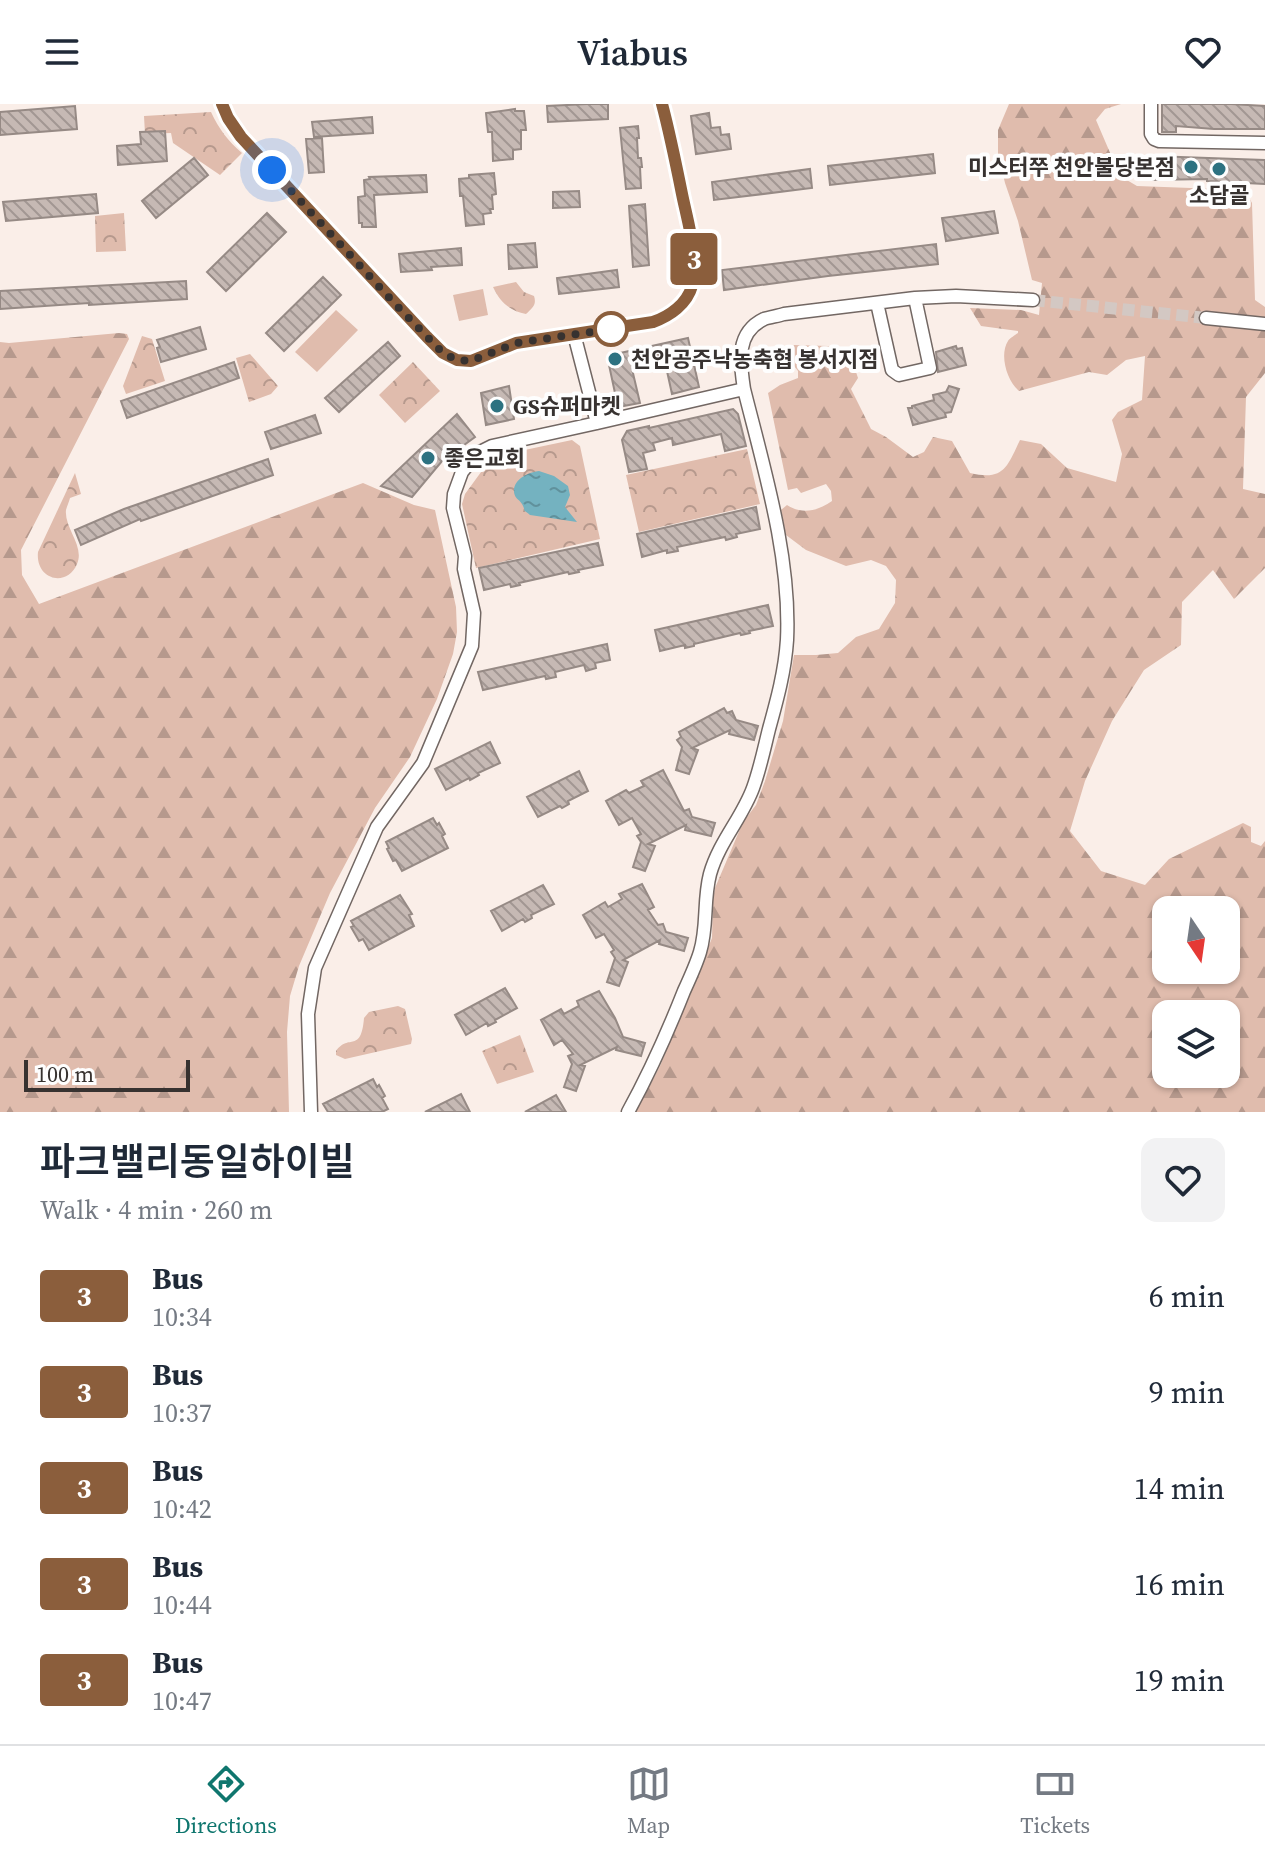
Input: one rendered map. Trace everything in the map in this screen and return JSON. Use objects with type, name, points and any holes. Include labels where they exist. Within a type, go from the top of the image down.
[{"type":"street","points":[[222,104],[241,137],[443,353],[457,360],[471,361],[516,343],[653,322],[669,316],[682,304],[692,286],[694,259],[662,104]]},
{"type":"street","points":[[1151,104],[1151,134],[1159,141],[1265,143]]},
{"type":"street","points":[[628,1112],[659,1054],[700,951],[705,927],[705,897],[711,871],[754,786],[782,679],[787,636],[782,564],[744,389],[740,360],[745,335],[763,320],[784,314],[915,298],[956,296],[1033,300]]},
{"type":"street","points":[[877,303],[892,370],[899,375],[930,368],[915,298]]},
{"type":"street","points":[[1206,318],[1265,324]]},
{"type":"street","points":[[574,334],[597,423]]},
{"type":"street","points":[[311,1112],[308,1014],[315,968],[377,827],[423,763],[472,646],[474,613],[453,508],[454,494],[462,472],[478,453],[492,446],[744,389]]},
{"type":"green space","points":[[1009,104],[1121,104],[1105,109],[1096,120],[1120,176],[1137,186],[1245,190],[1252,203],[1255,300],[1265,307],[1265,373],[1246,397],[1243,489],[1265,494],[1265,568],[1234,599],[1213,570],[1182,602],[1181,645],[1144,670],[1112,721],[1085,781],[1070,831],[1101,871],[1145,885],[1169,859],[1243,823],[1251,827],[1251,842],[1261,846],[1265,841],[1265,1112],[636,1112],[660,1066],[712,938],[715,888],[743,822],[756,805],[765,781],[783,721],[794,655],[838,653],[856,637],[879,629],[895,603],[896,580],[886,566],[871,560],[846,566],[806,550],[786,535],[781,510],[787,505],[798,510],[810,510],[832,501],[826,484],[801,493],[797,488],[788,490],[768,393],[798,378],[798,371],[787,357],[794,345],[828,346],[853,363],[858,378],[851,389],[871,429],[913,457],[924,452],[933,437],[952,441],[970,473],[990,475],[1003,470],[1020,440],[1041,444],[1067,468],[1116,482],[1122,454],[1112,420],[1118,412],[1142,400],[1145,356],[1126,360],[1107,375],[1089,372],[1019,391],[1008,374],[1004,360],[1005,347],[1018,331],[981,326],[970,308],[1021,310],[1039,315],[1042,283],[1032,280],[998,154],[998,130]]},
{"type":"green space","points":[[211,112],[224,134],[242,153],[220,175],[173,143],[171,133],[145,134],[144,116]]},
{"type":"green space","points":[[124,213],[126,251],[96,252],[95,216]]},
{"type":"green space","points":[[516,282],[535,299],[526,314],[506,305],[493,287]]},
{"type":"green space","points":[[483,289],[488,315],[459,321],[453,295]]},
{"type":"green space","points":[[336,310],[358,330],[317,372],[295,352]]},
{"type":"green space","points":[[127,334],[129,339],[21,550],[22,575],[39,604],[363,483],[414,505],[435,510],[456,607],[457,632],[453,654],[437,699],[410,757],[375,808],[330,893],[299,966],[290,996],[287,1032],[289,1112],[0,1112],[0,342]]},
{"type":"green space","points":[[142,336],[152,339],[165,381],[126,394],[123,386]]},
{"type":"green space","points":[[250,354],[278,386],[271,394],[249,402],[236,358]]},
{"type":"green space","points":[[413,362],[440,391],[405,423],[379,395]]},
{"type":"green space","points":[[572,440],[580,446],[600,539],[476,568],[462,504],[465,494],[492,457]]},
{"type":"green space","points":[[747,449],[760,504],[639,532],[626,475]]},
{"type":"green space","points":[[75,473],[81,494],[70,498],[66,517],[79,557],[72,572],[53,578],[41,569],[38,552]]},
{"type":"green space","points":[[398,1006],[405,1009],[411,1044],[345,1059],[336,1055],[345,1043],[357,1040],[369,1012]]},
{"type":"green space","points":[[520,1035],[534,1072],[497,1084],[482,1051]]},
{"type":"water","points":[[539,471],[554,476],[568,486],[570,495],[565,507],[577,522],[530,515],[524,510],[515,496],[514,487],[522,477]]},
{"type":"building","points":[[608,104],[608,119],[548,122],[547,106]]},
{"type":"building","points":[[1162,104],[1265,106],[1265,129],[1176,126],[1176,132],[1162,132]]},
{"type":"building","points":[[75,106],[77,129],[0,135],[0,112]]},
{"type":"building","points":[[515,109],[524,111],[526,130],[521,130],[521,149],[513,150],[513,159],[493,161],[492,132],[488,132],[486,113]]},
{"type":"building","points":[[709,113],[711,128],[720,127],[721,135],[729,134],[731,149],[696,154],[691,116]]},
{"type":"building","points":[[372,117],[373,133],[314,137],[312,122]]},
{"type":"building","points":[[638,126],[641,188],[626,189],[620,128]]},
{"type":"building","points":[[165,131],[167,161],[118,165],[117,146],[141,144],[140,132]]},
{"type":"building","points":[[322,138],[324,172],[309,173],[306,139]]},
{"type":"building","points":[[933,154],[935,173],[830,185],[828,166]]},
{"type":"building","points":[[1152,156],[1265,160],[1265,184],[1207,179],[1151,180]]},
{"type":"building","points":[[194,158],[208,175],[156,218],[142,201]]},
{"type":"building","points":[[810,169],[812,188],[714,200],[712,182]]},
{"type":"building","points":[[494,173],[496,194],[492,195],[491,213],[483,214],[484,224],[466,226],[459,179]]},
{"type":"building","points":[[426,175],[427,192],[374,195],[376,227],[362,227],[359,223],[358,197],[365,196],[364,180],[369,177]]},
{"type":"building","points":[[579,191],[580,207],[553,208],[553,192]]},
{"type":"building","points":[[96,194],[98,213],[6,221],[3,202]]},
{"type":"building","points":[[645,204],[649,265],[633,267],[629,206]]},
{"type":"building","points":[[994,211],[998,233],[946,241],[942,218]]},
{"type":"building","points":[[267,213],[286,232],[226,291],[207,272]]},
{"type":"building","points":[[535,243],[537,267],[509,269],[508,245]]},
{"type":"building","points":[[936,244],[938,264],[724,290],[722,270]]},
{"type":"building","points":[[461,248],[462,265],[401,272],[399,254]]},
{"type":"building","points":[[617,270],[619,287],[559,294],[557,278]]},
{"type":"building","points":[[323,277],[341,295],[284,351],[266,333]]},
{"type":"building","points":[[186,281],[187,299],[0,309],[0,291]]},
{"type":"building","points":[[200,327],[206,349],[161,362],[157,340]]},
{"type":"building","points":[[688,338],[699,387],[672,394],[665,362],[652,363],[632,369],[640,403],[618,407],[609,365],[616,354]]},
{"type":"building","points":[[388,342],[400,356],[339,412],[325,398]]},
{"type":"building","points":[[956,346],[957,349],[962,348],[966,365],[938,372],[936,352]]},
{"type":"building","points":[[234,362],[239,378],[127,418],[121,401]]},
{"type":"building","name":"GS슈퍼마켓","points":[[509,386],[514,419],[486,425],[481,393]]},
{"type":"building","points":[[949,386],[959,389],[951,412],[945,413],[946,417],[913,425],[908,408],[934,400],[933,395],[946,392]]},
{"type":"building","points":[[733,409],[738,414],[746,446],[725,451],[721,434],[673,445],[672,438],[653,443],[655,450],[643,453],[647,469],[629,472],[622,440],[627,431]]},
{"type":"building","name":"좋은교회","points":[[457,414],[475,437],[442,461],[412,497],[381,486]]},
{"type":"building","points":[[315,415],[321,433],[271,449],[265,432]]},
{"type":"building","points":[[268,459],[273,475],[140,519],[81,545],[75,530],[124,509]]},
{"type":"building","points":[[756,507],[760,529],[736,534],[737,537],[726,540],[725,537],[677,547],[678,551],[667,553],[667,550],[642,557],[637,534]]},
{"type":"building","points":[[598,543],[603,565],[511,587],[510,584],[484,590],[479,568]]},
{"type":"building","points":[[768,605],[773,626],[685,648],[685,645],[660,651],[655,630]]},
{"type":"building","points":[[607,644],[610,660],[595,663],[596,668],[586,671],[584,665],[555,672],[556,677],[546,679],[545,676],[483,690],[478,672]]},
{"type":"building","points":[[724,708],[727,713],[732,711],[736,720],[758,726],[754,740],[729,734],[730,730],[692,748],[698,750],[689,774],[676,770],[682,747],[677,740],[681,737],[679,732]]},
{"type":"building","points":[[490,742],[500,763],[446,790],[435,769]]},
{"type":"building","points":[[663,770],[684,811],[689,809],[692,817],[715,823],[711,836],[685,830],[686,825],[648,844],[655,846],[645,871],[633,867],[641,842],[637,836],[641,834],[632,818],[619,825],[606,801],[626,790],[629,793],[644,786],[641,781]]},
{"type":"building","points":[[579,771],[588,791],[568,801],[569,804],[562,808],[560,806],[538,817],[527,797]]},
{"type":"building","points":[[433,818],[445,834],[442,836],[448,848],[402,871],[396,860],[393,861],[386,842]]},
{"type":"building","points":[[642,884],[654,907],[648,910],[658,925],[663,924],[666,932],[688,938],[684,951],[659,944],[660,940],[623,960],[628,962],[619,986],[607,982],[615,958],[611,952],[614,950],[604,934],[596,938],[583,915],[605,902],[608,907],[622,899],[619,894]]},
{"type":"building","points":[[543,885],[554,904],[531,915],[532,918],[525,922],[523,919],[502,931],[491,911]]},
{"type":"building","points":[[400,895],[412,914],[409,915],[414,926],[369,950],[363,939],[359,941],[351,921]]},
{"type":"building","points":[[505,988],[517,1008],[496,1022],[488,1026],[487,1023],[466,1035],[455,1015]]},
{"type":"building","points":[[599,991],[623,1037],[645,1043],[641,1056],[616,1050],[617,1047],[580,1065],[585,1066],[576,1091],[564,1087],[572,1064],[568,1056],[573,1054],[562,1040],[554,1045],[541,1020],[561,1009],[564,1014],[579,1006],[577,1001]]},
{"type":"building","points":[[373,1079],[385,1096],[382,1098],[388,1109],[382,1112],[328,1112],[323,1104]]},
{"type":"building","points":[[461,1094],[470,1112],[425,1112]]},
{"type":"building","points":[[556,1095],[566,1112],[525,1112]]},
{"type":"tunnel","points":[[1033,300],[1206,318]]},
{"type":"bus line","name":"3","points":[[222,104],[241,137],[427,337],[443,353],[457,360],[471,361],[516,343],[653,322],[669,316],[682,304],[692,286],[694,259],[662,104]]},
{"type":"place","name":"미스터쭈 천안불당본점","points":[[1191,167]]},
{"type":"place","name":"소담골","points":[[1219,169]]},
{"type":"place","name":"천안공주낙농축협 봉서지점","points":[[615,359]]},
{"type":"place","name":"GS슈퍼마켓","points":[[497,406]]},
{"type":"place","name":"좋은교회","points":[[428,458]]},
{"type":"route","points":[[272,170],[396,305],[443,353],[457,360],[471,361],[516,343],[611,329]]}]
